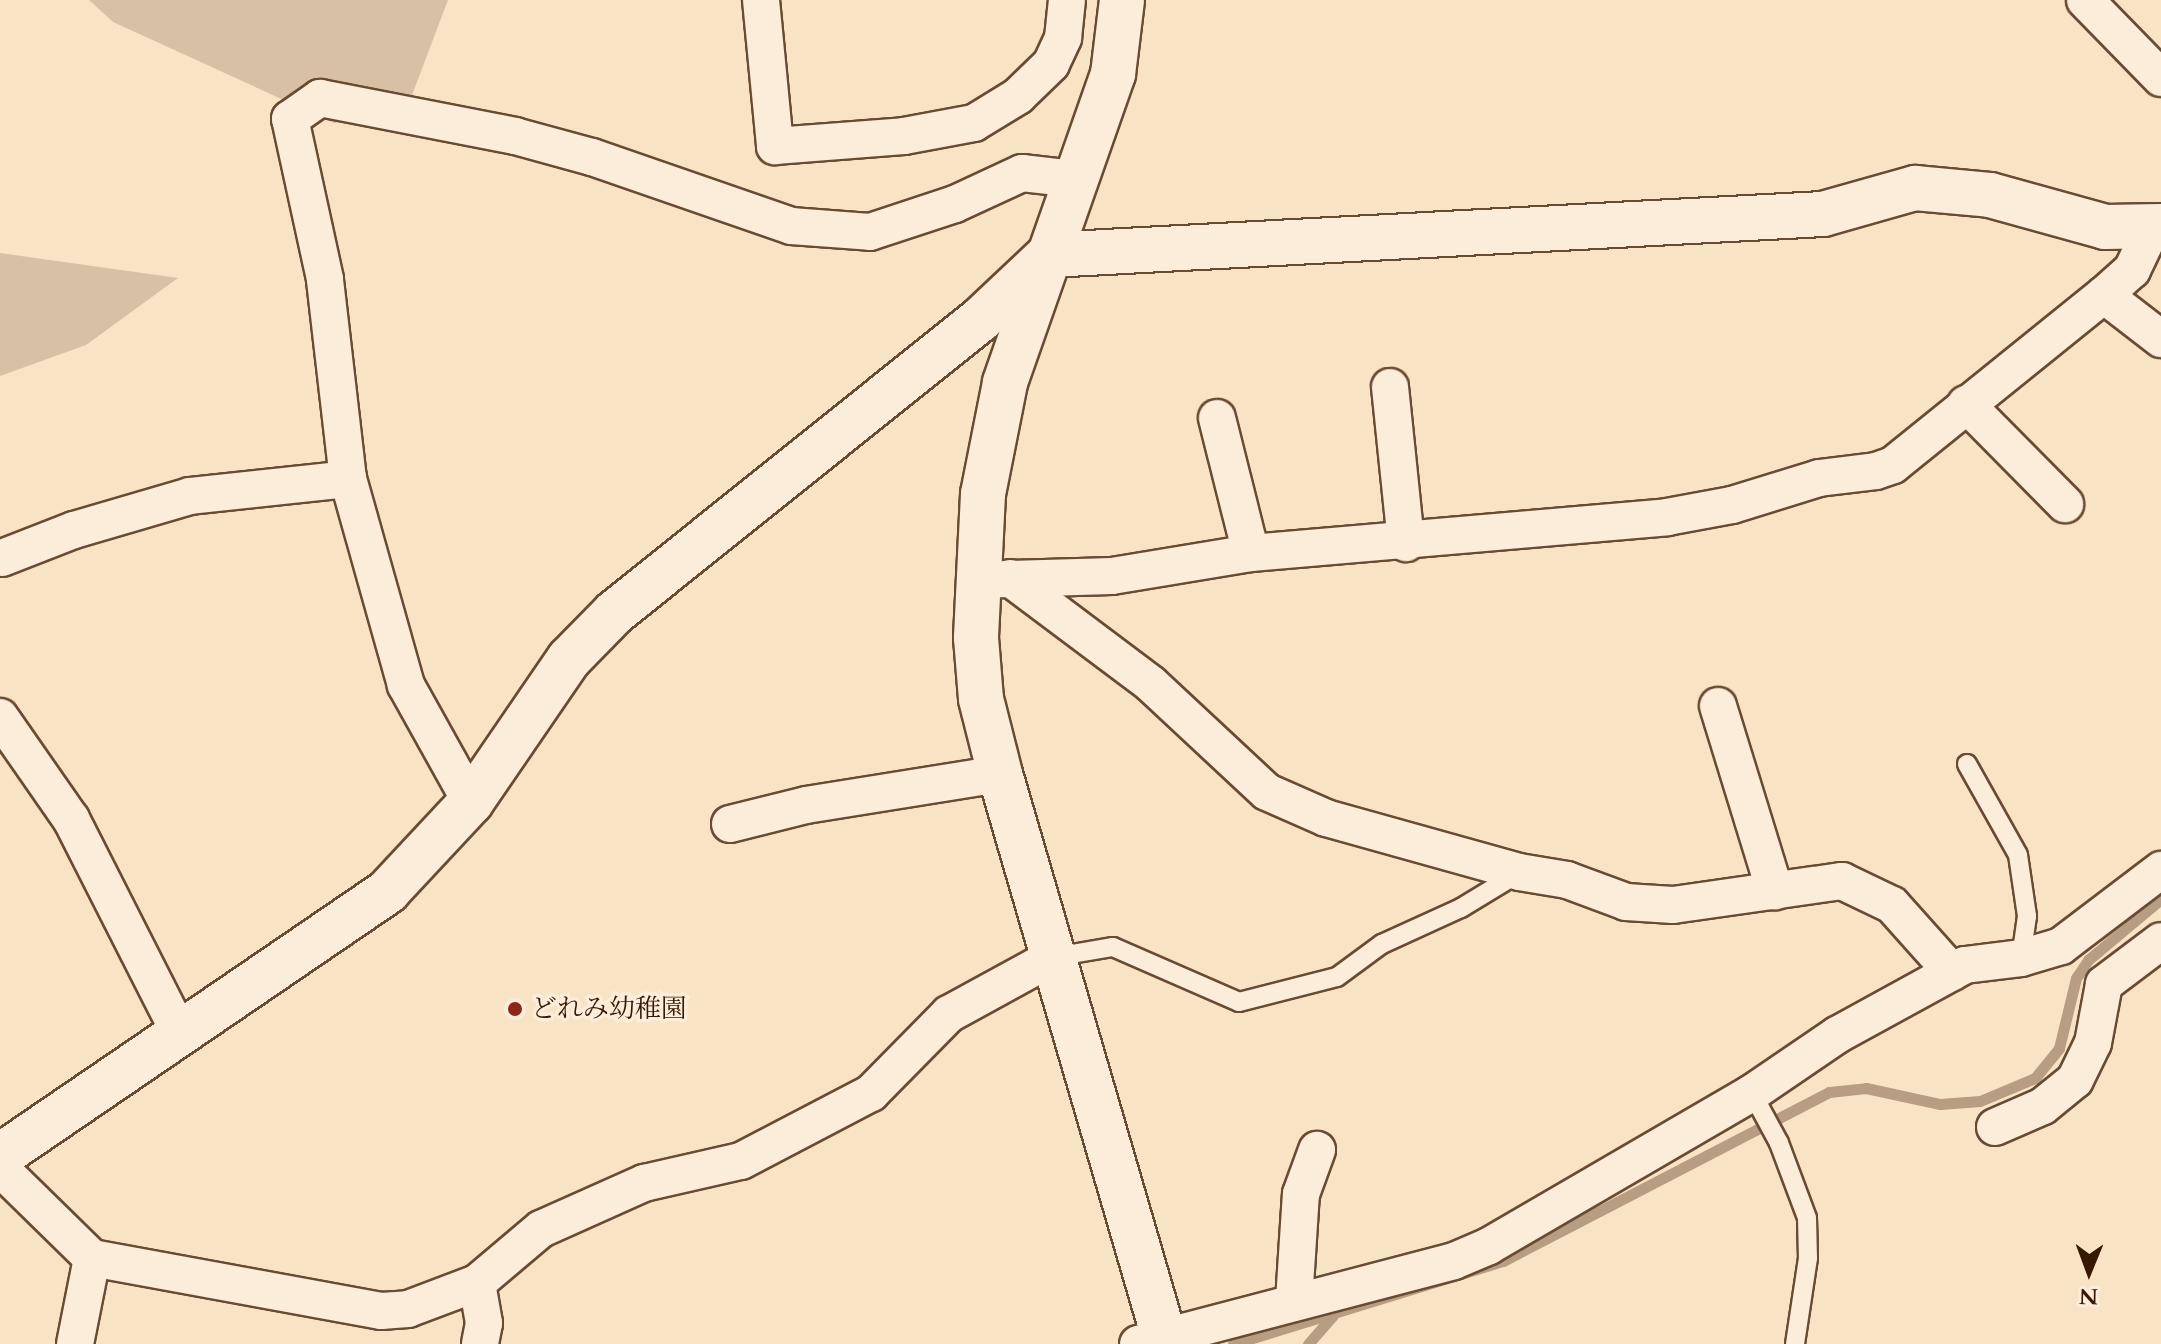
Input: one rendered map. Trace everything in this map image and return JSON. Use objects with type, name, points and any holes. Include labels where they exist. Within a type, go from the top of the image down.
[{"type":"street","points":[[761,0],[775,146],[904,136],[974,123],[1018,96],[1051,64],[1063,38],[1067,0]]},
{"type":"street","points":[[1122,0],[1113,74],[1005,383],[983,494],[992,579],[981,699],[1156,1341],[1294,1301],[1454,1261],[1489,1246],[1757,1101],[1837,1035],[1965,965],[2021,958],[2061,946],[2161,870]]},
{"type":"street","points":[[2085,0],[2160,76]]},
{"type":"street","points":[[471,802],[406,685],[348,479],[325,279],[290,119],[320,98],[562,148],[791,226],[870,232],[955,204],[1022,173],[1074,179]]},
{"type":"street","points":[[0,1156],[388,891],[471,802],[569,659],[614,613],[981,319],[1049,255],[1823,214],[1915,188],[1990,195],[2105,227],[2157,227]]},
{"type":"street","points":[[992,579],[1112,576],[1251,553],[1406,543],[1667,517],[1732,505],[1819,478],[1876,471],[1893,465],[2104,295],[2132,270],[2157,227]]},
{"type":"street","points":[[2104,295],[2161,339]]},
{"type":"street","points":[[1390,387],[1406,543]]},
{"type":"street","points":[[1966,404],[2065,504]]},
{"type":"street","points":[[1217,418],[1251,553]]},
{"type":"street","points":[[2,558],[74,530],[190,496],[348,479]]},
{"type":"street","points":[[992,579],[1151,684],[1267,792],[1326,818],[1519,872],[1567,880],[1626,902],[1673,905],[1842,881],[1870,890],[1892,905],[1952,972]]},
{"type":"street","points":[[1718,706],[1775,891]]},
{"type":"street","points":[[0,717],[71,819],[179,1032]]},
{"type":"street","points":[[730,824],[806,805],[1000,774]]},
{"type":"street","points":[[1995,1127],[2043,1106],[2075,1080],[2093,1043],[2104,984],[2161,941]]},
{"type":"street","points":[[0,1168],[92,1258],[381,1311],[408,1309],[477,1283],[541,1229],[644,1183],[741,1161],[871,1093],[949,1014],[1053,957]]},
{"type":"street","points":[[1294,1301],[1301,1194],[1317,1150]]},
{"type":"street","points":[[75,1344],[92,1258]]},
{"type":"street","points":[[477,1283],[484,1323],[480,1344]]},
{"type":"lane","points":[[1967,764],[2018,855],[2027,916],[2021,958]]},
{"type":"lane","points":[[1053,957],[1113,947],[1239,1002],[1337,977],[1382,944],[1461,908],[1519,872]]},
{"type":"lane","points":[[1757,1101],[1779,1143],[1807,1218],[1808,1258],[1795,1344]]},
{"type":"shaded area","points":[[89,0],[448,0],[406,111],[334,123],[113,22]]},
{"type":"shaded area","points":[[0,253],[178,278],[86,345],[0,376]]},
{"type":"waterway","points":[[1233,1344],[1503,1261],[1829,1092],[1866,1088],[1940,1104],[1980,1101],[2035,1078],[2059,1048],[2076,978],[2088,960],[2161,899]]},
{"type":"waterway","points":[[1308,1344],[1333,1315]]},
{"type":"place","name":"どれみ幼稚園","points":[[515,1009]]}]
